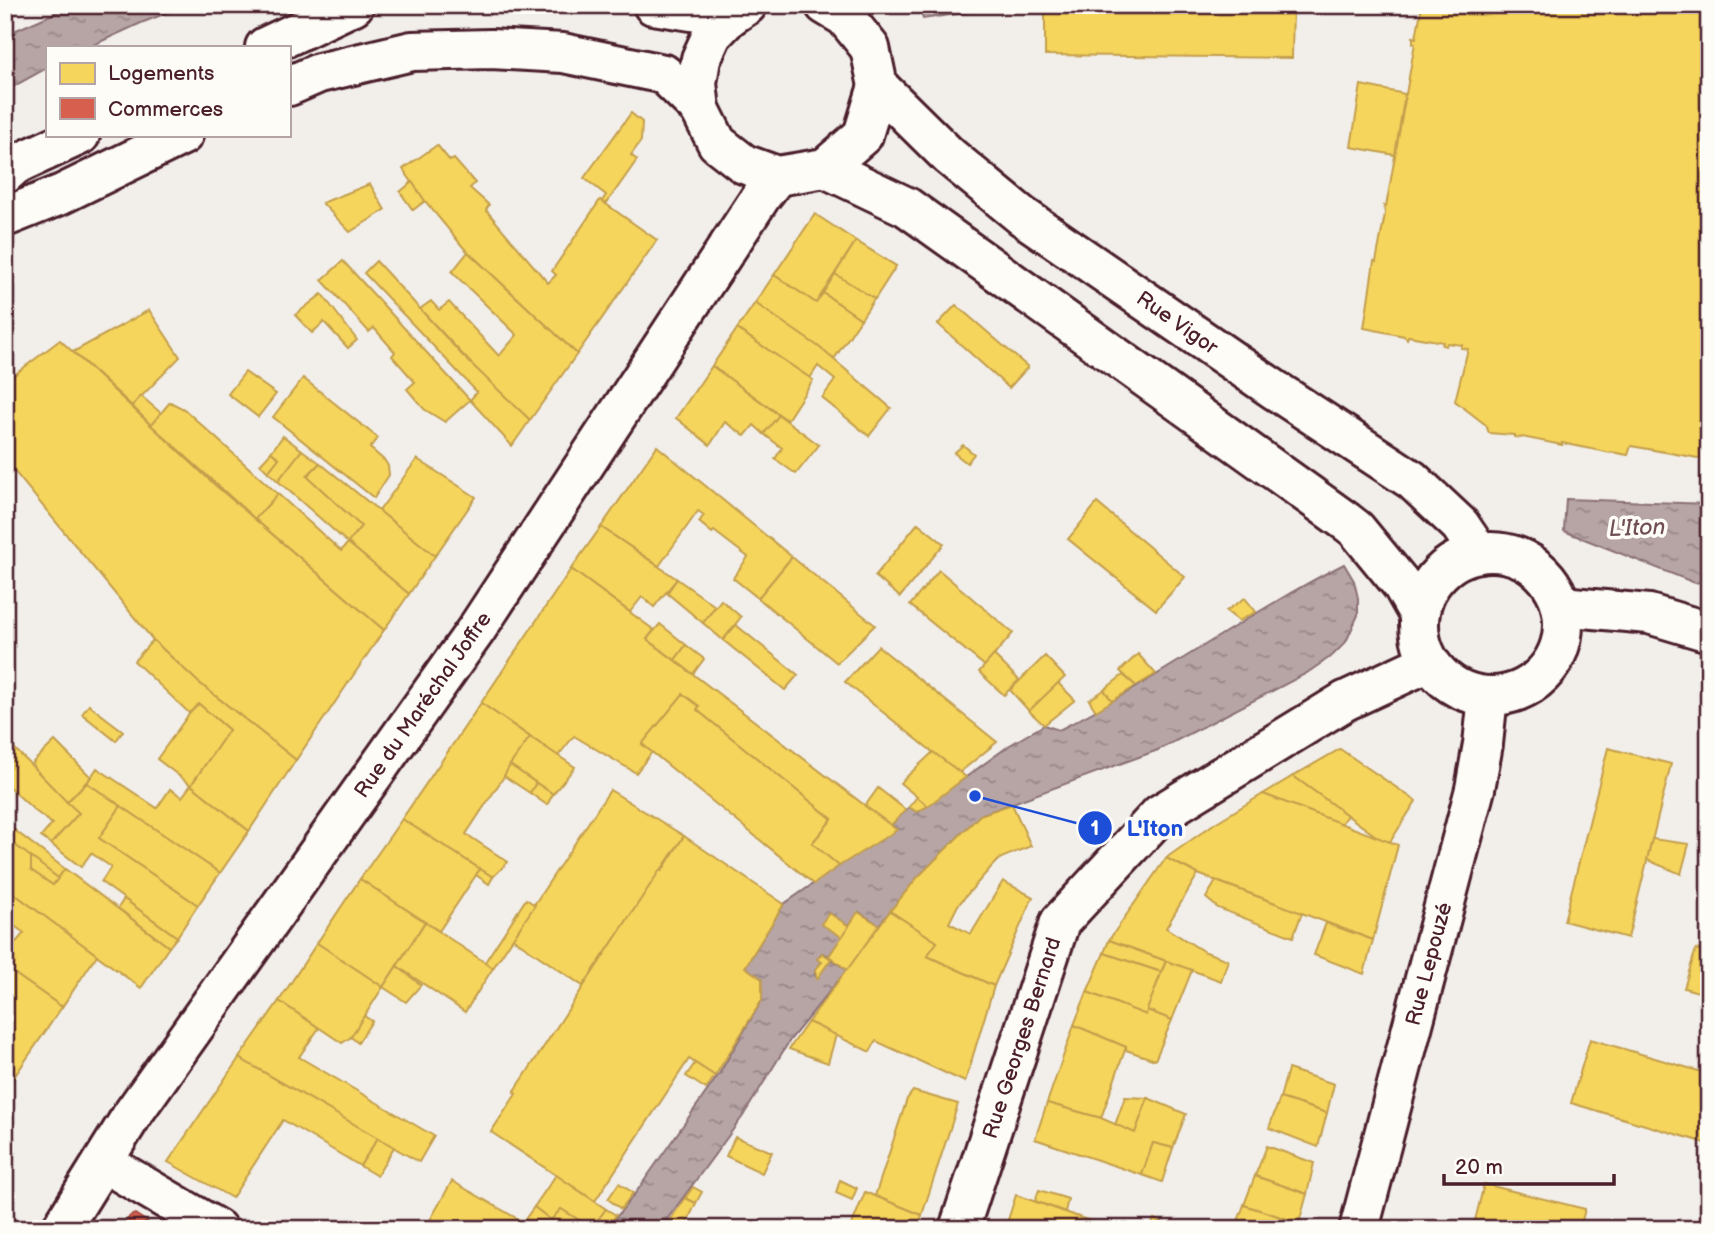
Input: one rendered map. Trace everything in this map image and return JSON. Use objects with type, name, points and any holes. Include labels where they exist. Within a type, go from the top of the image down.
[{"type":"main road","points":[[267,46],[354,5]]},
{"type":"main road","points":[[653,5],[738,11]]},
{"type":"main road","points":[[290,86],[319,73],[412,51],[491,48],[563,53],[664,74],[700,109],[717,143],[744,164],[777,176],[825,168],[863,135],[878,86],[870,48],[838,9]]},
{"type":"main road","points":[[700,109],[697,83],[701,59],[712,35],[738,11]]},
{"type":"main road","name":"Rue Vigor","points":[[878,86],[949,156],[1022,216],[1275,390],[1412,480],[1469,539]]},
{"type":"main road","points":[[5,174],[15,165],[78,136]]},
{"type":"main road","points":[[5,216],[60,195],[181,136]]},
{"type":"main road","points":[[825,168],[907,207],[1356,529],[1411,600],[1429,662],[1444,680],[1465,691],[1488,696],[1510,694],[1531,685],[1548,670],[1559,650],[1564,629],[1561,606],[1553,586],[1539,570],[1521,559],[1469,539],[1459,560],[1440,574],[1426,593],[1411,600]]},
{"type":"main road","name":"Rue du Maréchal Joffre","points":[[61,1229],[132,1115],[476,631],[777,176]]},
{"type":"main road","points":[[1561,606],[1649,614],[1709,632]]},
{"type":"main road","name":"Rue Georges Bernard","points":[[958,1229],[1060,922],[1160,814],[1345,701],[1429,662]]},
{"type":"main road","name":"Rue Lepouzé","points":[[1359,1229],[1475,789],[1488,696]]},
{"type":"main road","points":[[103,1162],[218,1229]]},
{"type":"water","points":[[73,5],[187,5],[91,46],[46,46],[46,69],[5,91],[5,35]]},
{"type":"water","points":[[918,5],[1044,5],[1006,11],[998,8],[923,19]]},
{"type":"water","points":[[1566,499],[1709,504],[1709,580],[1695,583],[1564,531]]},
{"type":"water","points":[[1344,564],[1354,581],[1358,615],[1346,642],[1307,673],[1158,750],[980,815],[917,878],[879,925],[859,912],[849,926],[829,913],[822,924],[842,937],[829,956],[822,953],[817,959],[822,962],[815,970],[815,975],[817,978],[831,959],[847,970],[790,1040],[743,1116],[660,1229],[607,1229],[719,1074],[762,1000],[762,979],[745,967],[784,904],[896,830],[891,825],[909,807],[918,812],[1010,745],[1044,725],[1059,730],[1095,711],[1272,604]]},
{"type":"building: Logements","points":[[1254,5],[1293,5],[1292,58],[1045,55],[1045,10],[1254,12]]},
{"type":"building: Logements","points":[[1422,5],[1679,5],[1709,11],[1709,460],[1631,446],[1628,455],[1610,453],[1514,435],[1489,433],[1486,425],[1455,401],[1468,349],[1461,348],[1462,345],[1447,343],[1446,346],[1442,345],[1443,342],[1408,336],[1407,339],[1404,336],[1364,328],[1405,99],[1403,98],[1415,43],[1413,37],[1416,38]]},
{"type":"building: Logements","points":[[1361,85],[1405,94],[1395,155],[1351,147]]},
{"type":"building: Logements","points":[[631,113],[642,122],[641,141],[631,155],[637,160],[606,204],[602,201],[606,195],[584,178]]},
{"type":"building: Logements","points":[[437,145],[450,161],[454,159],[475,183],[470,188],[489,205],[486,210],[548,283],[556,275],[552,271],[600,200],[657,240],[577,354],[463,247],[403,169]]},
{"type":"building: Logements","points":[[412,182],[425,201],[413,210],[400,192]]},
{"type":"building: Logements","points":[[370,184],[385,210],[350,232],[322,203]]},
{"type":"building: Logements","points":[[815,214],[856,241],[816,303],[774,275]]},
{"type":"building: Logements","points":[[856,241],[896,266],[861,319],[823,293]]},
{"type":"building: Logements","points":[[856,241],[896,266],[875,299],[835,274]]},
{"type":"building: Logements","points":[[468,252],[577,354],[530,420],[491,385],[420,309],[431,301],[439,310],[449,302],[499,356],[517,335],[452,272]]},
{"type":"building: Logements","points":[[343,261],[470,400],[445,422],[424,409],[407,389],[415,382],[392,356],[395,352],[374,328],[369,332],[322,280]]},
{"type":"building: Logements","points":[[376,261],[463,356],[530,420],[512,446],[470,400],[477,392],[364,273]]},
{"type":"building: Logements","points":[[774,275],[816,303],[823,293],[861,319],[834,359],[755,303]]},
{"type":"building: Logements","points":[[322,294],[357,340],[348,348],[324,322],[312,333],[295,315]]},
{"type":"building: Logements","points":[[755,303],[819,347],[891,408],[869,436],[822,398],[835,380],[818,366],[810,378],[737,329]]},
{"type":"building: Logements","points":[[956,305],[1028,367],[1009,388],[938,324]]},
{"type":"building: Logements","points":[[149,310],[180,357],[132,406],[73,352]]},
{"type":"building: Logements","points":[[737,329],[813,380],[787,420],[712,366]]},
{"type":"building: Logements","points":[[60,340],[215,485],[384,630],[296,760],[198,682],[153,640],[5,460],[5,382]]},
{"type":"building: Logements","points":[[712,366],[779,415],[764,434],[754,425],[745,436],[725,422],[710,445],[676,418]]},
{"type":"building: Logements","points":[[245,372],[276,394],[258,417],[228,394]]},
{"type":"building: Logements","points":[[303,378],[378,438],[370,448],[385,461],[389,475],[374,498],[273,417]]},
{"type":"building: Logements","points":[[141,396],[161,413],[151,425],[132,406]]},
{"type":"building: Logements","points":[[170,402],[184,409],[278,494],[255,519],[151,425]]},
{"type":"building: Logements","points":[[779,415],[819,445],[796,474],[775,459],[782,448],[764,434]]},
{"type":"building: Logements","points":[[283,436],[302,450],[278,481],[268,472],[279,458],[271,452]]},
{"type":"building: Logements","points":[[963,445],[974,454],[967,463],[954,453]]},
{"type":"building: Logements","points":[[657,446],[792,557],[758,598],[733,578],[748,557],[699,522],[704,515],[698,511],[659,566],[601,527]]},
{"type":"building: Logements","points":[[302,450],[320,463],[307,476],[361,526],[348,543],[278,481]]},
{"type":"building: Logements","points":[[271,452],[279,458],[268,472],[260,464]]},
{"type":"building: Logements","points":[[417,459],[476,497],[435,556],[379,511]]},
{"type":"building: Logements","points":[[320,463],[435,556],[409,594],[348,543],[361,526],[307,476]]},
{"type":"building: Logements","points":[[278,494],[341,551],[348,543],[409,594],[384,630],[255,519]]},
{"type":"building: Logements","points":[[1097,503],[1185,577],[1156,610],[1068,539]]},
{"type":"building: Logements","points":[[918,523],[944,544],[900,597],[875,576]]},
{"type":"building: Logements","points":[[601,527],[677,579],[654,607],[642,597],[630,612],[571,569]]},
{"type":"building: Logements","points":[[792,557],[875,625],[837,663],[758,598]]},
{"type":"building: Logements","points":[[571,569],[654,630],[647,639],[897,830],[839,866],[812,843],[832,819],[697,710],[699,706],[683,694],[642,744],[652,752],[636,773],[574,736],[558,756],[481,703]]},
{"type":"building: Logements","points":[[939,570],[1013,633],[985,666],[910,605]]},
{"type":"building: Logements","points":[[677,579],[715,606],[703,623],[667,593]]},
{"type":"building: Logements","points":[[1245,598],[1256,612],[1239,621],[1226,611]]},
{"type":"building: Logements","points":[[721,600],[741,617],[723,640],[703,623]]},
{"type":"building: Logements","points":[[660,624],[686,645],[675,660],[647,639]]},
{"type":"building: Logements","points":[[736,625],[798,675],[785,690],[723,640]]},
{"type":"building: Logements","points":[[153,640],[198,682],[296,760],[249,831],[191,785],[229,730],[199,704],[189,713],[134,661]]},
{"type":"building: Logements","points":[[686,645],[704,659],[693,674],[675,660]]},
{"type":"building: Logements","points":[[878,646],[997,742],[959,773],[845,682]]},
{"type":"building: Logements","points":[[1138,654],[1156,674],[1136,686],[1120,671]]},
{"type":"building: Logements","points":[[994,655],[1019,680],[1004,695],[979,672]]},
{"type":"building: Logements","points":[[1045,656],[1065,677],[1029,711],[1010,690]]},
{"type":"building: Logements","points":[[1123,675],[1136,686],[1112,701],[1104,690]]},
{"type":"building: Logements","points":[[1058,683],[1075,700],[1044,725],[1029,711]]},
{"type":"building: Logements","points":[[1104,690],[1112,701],[1096,711],[1089,700]]},
{"type":"building: Logements","points":[[683,694],[699,706],[697,710],[832,819],[812,843],[839,866],[814,884],[642,744]]},
{"type":"building: Logements","points":[[481,703],[530,737],[466,834],[508,862],[493,877],[402,819]]},
{"type":"building: Logements","points":[[199,704],[229,730],[191,785],[157,759]]},
{"type":"building: Logements","points":[[89,705],[123,731],[116,741],[82,714]]},
{"type":"building: Logements","points":[[530,737],[575,767],[553,794],[510,765]]},
{"type":"building: Logements","points":[[5,739],[79,813],[51,844],[41,837],[52,824],[5,783]]},
{"type":"building: Logements","points":[[55,741],[91,777],[67,802],[34,768],[33,762]]},
{"type":"building: Logements","points":[[1608,748],[1671,764],[1628,938],[1564,921]]},
{"type":"building: Logements","points":[[1340,749],[1416,801],[1390,842],[1380,839],[1293,776]]},
{"type":"building: Logements","points":[[933,752],[966,777],[928,806],[900,783]]},
{"type":"building: Logements","points":[[510,765],[536,783],[530,793],[504,776]]},
{"type":"building: Logements","points":[[97,768],[157,808],[170,789],[182,797],[191,785],[249,831],[220,873],[87,783]]},
{"type":"building: Logements","points":[[1293,776],[1347,815],[1341,824],[1263,794]]},
{"type":"building: Logements","points":[[87,783],[121,806],[99,838],[198,905],[177,937],[101,882],[111,867],[91,853],[81,867],[51,844],[79,813],[67,802]]},
{"type":"building: Logements","points":[[536,783],[553,794],[547,805],[530,793]]},
{"type":"building: Logements","points":[[878,788],[906,810],[891,825],[865,806]]},
{"type":"building: Logements","points":[[610,790],[684,836],[583,986],[512,938]]},
{"type":"building: Logements","points":[[1263,794],[1398,845],[1373,940],[1198,874],[1166,858],[1215,823]]},
{"type":"building: Logements","points":[[917,797],[928,806],[917,812],[909,807]]},
{"type":"building: Logements","points":[[1012,804],[1031,846],[1001,858],[993,865],[958,905],[949,923],[971,934],[1003,881],[1033,897],[994,986],[927,956],[937,942],[890,911],[917,878],[980,815]]},
{"type":"building: Logements","points":[[121,806],[220,873],[198,905],[99,838]]},
{"type":"building: Logements","points":[[402,819],[480,869],[439,931],[360,879]]},
{"type":"building: Logements","points":[[8,825],[65,869],[58,878],[5,839]]},
{"type":"building: Logements","points":[[684,836],[784,904],[745,967],[762,979],[762,1000],[715,1076],[689,1059],[595,1201],[491,1132],[516,1094],[514,1092]]},
{"type":"building: Logements","points":[[5,839],[15,845],[10,854],[5,851]]},
{"type":"building: Logements","points":[[1652,839],[1689,844],[1681,874],[1647,860]]},
{"type":"building: Logements","points":[[15,845],[31,857],[31,870],[53,885],[65,869],[169,947],[141,988],[5,887],[5,851],[10,854]]},
{"type":"building: Logements","points":[[31,857],[58,878],[53,885],[31,870]]},
{"type":"building: Logements","points":[[1166,858],[1198,874],[1166,928],[1203,951],[1228,960],[1221,981],[1109,940]]},
{"type":"building: Logements","points":[[480,869],[493,877],[489,884],[476,875]]},
{"type":"building: Logements","points":[[360,879],[425,922],[383,987],[317,943]]},
{"type":"building: Logements","points":[[1216,881],[1302,913],[1293,937],[1218,908],[1206,898]]},
{"type":"building: Logements","points":[[5,887],[97,955],[62,1007],[5,967],[5,942],[12,947],[24,933],[5,919]]},
{"type":"building: Logements","points":[[124,899],[177,937],[169,947],[118,908]]},
{"type":"building: Logements","points":[[526,899],[535,905],[493,968],[485,962]]},
{"type":"building: Logements","points":[[890,911],[937,942],[927,956],[994,986],[965,1082],[876,1041],[870,1052],[808,1022]]},
{"type":"building: Logements","points":[[858,912],[879,925],[847,970],[829,956]]},
{"type":"building: Logements","points":[[829,913],[849,926],[842,937],[821,924]]},
{"type":"building: Logements","points":[[425,922],[493,968],[465,1012],[397,966]]},
{"type":"building: Logements","points":[[1326,923],[1373,940],[1364,974],[1314,955]]},
{"type":"building: Logements","points":[[1109,940],[1166,961],[1161,972],[1104,953]]},
{"type":"building: Logements","points":[[317,943],[383,987],[351,1037],[342,1043],[279,1001]]},
{"type":"building: Logements","points":[[1696,949],[1709,953],[1709,995],[1684,988]]},
{"type":"building: Logements","points":[[822,953],[831,959],[817,979],[815,970],[822,962],[817,959]]},
{"type":"building: Logements","points":[[1104,953],[1161,972],[1146,1015],[1087,992]]},
{"type":"building: Logements","points":[[1166,961],[1192,970],[1172,1020],[1147,1010]]},
{"type":"building: Logements","points":[[397,966],[421,985],[406,1002],[383,987]]},
{"type":"building: Logements","points":[[5,967],[62,1007],[12,1080],[5,1075]]},
{"type":"building: Logements","points":[[1087,992],[1146,1015],[1147,1010],[1172,1020],[1155,1060],[1126,1050],[1126,1047],[1074,1025]]},
{"type":"building: Logements","points":[[279,1001],[319,1028],[299,1057],[434,1136],[419,1162],[239,1058]]},
{"type":"building: Logements","points":[[364,1016],[372,1021],[358,1043],[351,1037]]},
{"type":"building: Logements","points":[[808,1022],[836,1035],[828,1063],[789,1049]]},
{"type":"building: Logements","points":[[1074,1025],[1126,1047],[1101,1118],[1047,1103]]},
{"type":"building: Logements","points":[[1590,1039],[1709,1074],[1709,1144],[1571,1103]]},
{"type":"building: Logements","points":[[239,1058],[378,1138],[360,1166],[283,1120],[232,1198],[168,1162]]},
{"type":"building: Logements","points":[[695,1063],[715,1076],[706,1089],[686,1076]]},
{"type":"building: Logements","points":[[1288,1069],[1334,1084],[1327,1113],[1280,1098]]},
{"type":"building: Logements","points":[[913,1091],[958,1104],[922,1215],[875,1196],[907,1099]]},
{"type":"building: Logements","points":[[1125,1097],[1148,1098],[1135,1133],[1115,1125]]},
{"type":"building: Logements","points":[[1148,1098],[1186,1114],[1173,1148],[1153,1143],[1142,1175],[1035,1139],[1047,1103],[1101,1118],[1135,1133]]},
{"type":"building: Logements","points":[[1280,1098],[1327,1113],[1318,1147],[1269,1128]]},
{"type":"building: Logements","points":[[735,1137],[772,1152],[762,1173],[726,1156]]},
{"type":"building: Logements","points":[[378,1138],[394,1147],[377,1176],[360,1166]]},
{"type":"building: Logements","points":[[1153,1143],[1173,1148],[1162,1182],[1142,1175]]},
{"type":"building: Logements","points":[[1267,1146],[1314,1163],[1307,1194],[1255,1176]]},
{"type":"building: Logements","points":[[556,1175],[606,1209],[592,1228],[561,1209],[551,1220],[534,1207]]},
{"type":"building: Logements","points":[[1255,1176],[1307,1194],[1299,1223],[1244,1205]]},
{"type":"building: Logements","points":[[840,1180],[857,1188],[852,1200],[836,1193]]},
{"type":"building: Logements","points":[[452,1181],[523,1222],[535,1229],[425,1229]]},
{"type":"building: Logements","points":[[619,1183],[633,1193],[621,1209],[608,1199]]},
{"type":"building: Logements","points":[[1484,1184],[1585,1209],[1580,1229],[1473,1229]]},
{"type":"building: Logements","points":[[693,1187],[702,1192],[696,1203],[685,1198]]},
{"type":"building: Logements","points":[[1039,1190],[1068,1199],[1065,1212],[1035,1201]]},
{"type":"building: Logements","points":[[865,1192],[922,1215],[918,1229],[850,1229]]},
{"type":"building: Logements","points":[[1016,1195],[1112,1229],[1015,1229],[1006,1226]]},
{"type":"building: Logements","points":[[685,1198],[696,1203],[684,1229],[664,1229]]},
{"type":"building: Logements","points":[[1244,1205],[1299,1223],[1298,1229],[1235,1229]]},
{"type":"building: Logements","points":[[534,1207],[551,1220],[561,1209],[592,1228],[606,1209],[616,1215],[607,1229],[535,1229],[523,1222]]},
{"type":"building: Logements","points":[[1154,1219],[1178,1229],[1150,1229]]},
{"type":"building: Commerces","points":[[135,1214],[158,1229],[121,1229],[130,1216]]},
{"type":"place","name":"L'Iton","points":[[975,796]]}]
